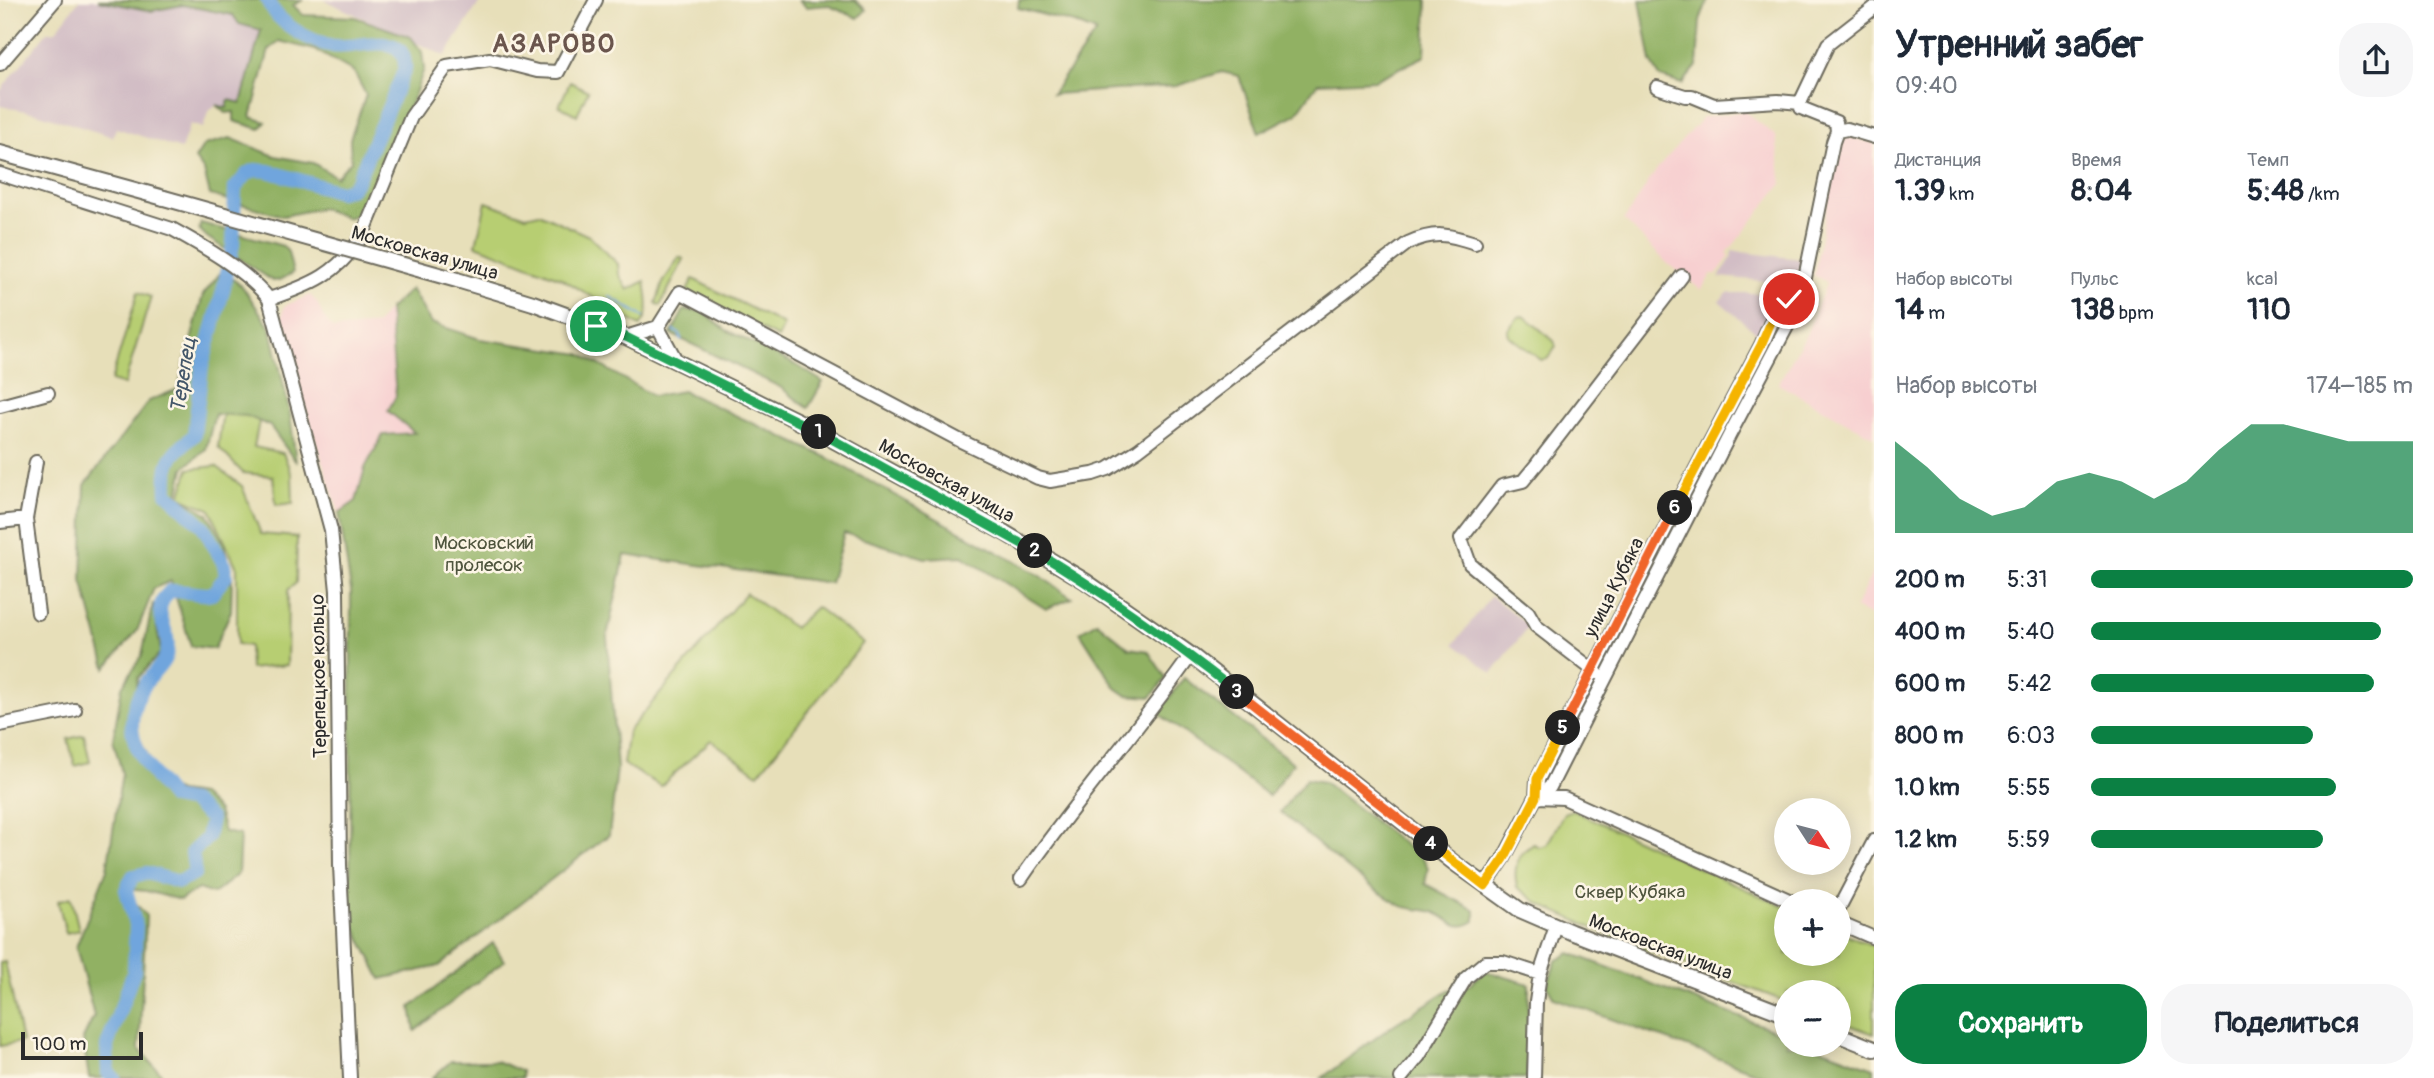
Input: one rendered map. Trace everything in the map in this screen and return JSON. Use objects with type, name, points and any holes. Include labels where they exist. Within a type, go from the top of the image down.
[{"type":"main road","name":"Московская улица","points":[[0,153],[457,280],[533,303],[626,337],[796,420],[1004,533],[1085,581],[1191,655],[1485,886],[1520,910],[1774,1010]]},
{"type":"main road","points":[[1851,1040],[1874,1049]]},
{"type":"street","points":[[0,64],[55,0]]},
{"type":"street","points":[[269,299],[312,284],[353,251],[363,234],[411,117],[447,66],[490,59],[537,71],[558,72],[596,0]]},
{"type":"street","points":[[1874,8],[1828,44],[1800,103],[1801,108],[1836,122],[1837,131],[1847,129],[1874,137]]},
{"type":"street","points":[[1657,87],[1714,105],[1800,103]]},
{"type":"street","name":"улица Кубяка","points":[[1536,797],[1550,787],[1800,302],[1837,131]]},
{"type":"street","name":"Терепецкое кольцо","points":[[0,174],[172,229],[259,286],[269,299],[331,530],[337,591],[340,865],[350,1078]]},
{"type":"street","points":[[626,337],[658,327],[680,292],[961,441],[1050,481],[1108,469],[1138,450],[1408,243],[1424,235],[1438,233],[1475,243]]},
{"type":"street","points":[[1604,681],[1593,668],[1536,626],[1528,612],[1470,564],[1461,539],[1502,486],[1523,481],[1682,276]]},
{"type":"street","name":"улица Кубяка","points":[[1485,886],[1504,859],[1536,797],[1537,779],[1775,313],[1781,304],[1789,299],[1800,302]]},
{"type":"street","points":[[658,327],[677,362]]},
{"type":"street","points":[[0,406],[48,393]]},
{"type":"street","points":[[36,462],[26,519],[38,613]]},
{"type":"street","points":[[0,522],[26,519]]},
{"type":"street","points":[[1021,880],[1058,826],[1119,754],[1191,655]]},
{"type":"street","points":[[0,725],[75,710]]},
{"type":"street","points":[[1536,797],[1564,798],[1774,893]]},
{"type":"street","points":[[1849,889],[1874,841]]},
{"type":"street","points":[[1534,1078],[1539,974],[1556,926]]},
{"type":"street","points":[[1851,928],[1874,938]]},
{"type":"street","points":[[1401,1078],[1419,1056],[1466,978],[1485,962],[1503,962],[1539,974]]},
{"type":"shaded area","points":[[79,0],[98,0],[151,11],[183,5],[234,15],[239,24],[262,30],[241,103],[227,108],[216,105],[208,112],[203,128],[190,124],[181,149],[116,128],[113,137],[36,113],[0,106],[0,91],[47,32],[56,31]]},
{"type":"shaded area","points":[[324,0],[481,0],[445,56]]},
{"type":"shaded area","points":[[1744,111],[1776,136],[1782,184],[1727,253],[1730,256],[1716,275],[1711,275],[1701,290],[1668,264],[1624,220],[1657,169],[1702,118]]},
{"type":"shaded area","points":[[1848,137],[1874,143],[1874,437],[1778,384],[1806,335],[1827,282],[1814,275],[1838,145]]},
{"type":"shaded area","points":[[1732,251],[1801,259],[1798,284],[1719,277],[1731,259]]},
{"type":"shaded area","points":[[1728,293],[1781,293],[1760,336],[1719,301]]},
{"type":"shaded area","points":[[310,295],[333,329],[376,325],[389,309],[396,397],[416,434],[365,468],[356,501],[339,513],[296,379],[282,317],[284,306]]},
{"type":"shaded area","points":[[1874,569],[1874,617],[1855,608]]},
{"type":"shaded area","points":[[1491,596],[1529,626],[1492,673],[1454,644]]},
{"type":"green space","points":[[98,0],[303,0],[293,5],[303,15],[355,17],[411,37],[422,52],[424,69],[366,211],[347,218],[321,208],[283,216],[210,195],[204,171],[195,159],[204,145],[230,138],[275,156],[313,163],[336,177],[351,161],[350,139],[366,95],[354,72],[315,50],[279,41],[269,50],[251,117],[266,122],[260,129],[234,121],[234,112],[226,113],[216,105],[227,108],[229,100],[241,103],[261,30],[239,24],[233,15],[183,5],[151,11]]},
{"type":"green space","points":[[799,0],[855,0],[866,10],[858,18],[827,5],[806,7]]},
{"type":"green space","points":[[1019,0],[1427,0],[1425,56],[1375,80],[1318,83],[1296,114],[1259,133],[1239,76],[1222,72],[1176,86],[1052,94],[1096,32],[1074,23],[1018,8]]},
{"type":"green space","points":[[1640,0],[1708,0],[1700,20],[1697,66],[1682,84],[1660,77],[1651,62]]},
{"type":"green space","points":[[570,82],[588,91],[577,115],[559,106]]},
{"type":"green space","points":[[486,202],[526,216],[539,213],[589,236],[618,264],[619,274],[628,290],[645,281],[647,310],[644,321],[640,326],[561,278],[476,245]]},
{"type":"green space","points":[[201,223],[283,246],[288,252],[293,273],[273,281],[207,237],[199,229]]},
{"type":"green space","points":[[679,257],[684,259],[660,306],[656,303],[663,283]]},
{"type":"green space","points":[[222,271],[242,286],[271,329],[290,414],[296,462],[270,426],[247,416],[215,414],[206,449],[184,468],[178,495],[208,514],[224,543],[232,579],[231,611],[214,649],[191,646],[171,581],[154,588],[137,631],[106,668],[82,580],[85,485],[149,401],[178,389],[203,295]]},
{"type":"green space","points":[[693,279],[784,325],[778,338],[687,291]]},
{"type":"green space","name":"Московский пролесок","points":[[411,289],[431,323],[480,339],[581,354],[653,396],[683,391],[822,455],[1037,574],[1072,598],[1046,609],[962,556],[925,558],[844,533],[830,583],[625,555],[607,636],[617,769],[609,835],[439,966],[381,979],[350,918],[351,590],[339,513],[356,501],[365,468],[383,435],[415,433],[388,411],[396,396],[389,309]]},
{"type":"green space","points":[[138,292],[151,297],[124,385],[111,381]]},
{"type":"green space","points":[[684,310],[703,311],[726,330],[798,366],[823,382],[808,408],[780,387],[671,334]]},
{"type":"green space","points":[[1524,316],[1554,341],[1556,347],[1547,359],[1541,360],[1509,336],[1508,330],[1518,317]]},
{"type":"green space","points":[[224,404],[260,416],[254,447],[283,453],[292,475],[293,503],[276,505],[273,476],[243,473],[218,447]]},
{"type":"green space","points":[[216,466],[242,486],[261,534],[297,537],[296,583],[288,590],[287,665],[250,669],[249,646],[237,644],[237,568],[210,509],[180,497],[189,469]]},
{"type":"green space","points":[[746,593],[794,628],[816,607],[863,643],[758,774],[711,740],[661,786],[623,764],[628,731]]},
{"type":"green space","points":[[153,603],[161,652],[138,678],[131,722],[163,785],[179,792],[201,795],[218,811],[224,832],[240,835],[238,874],[213,894],[198,889],[180,900],[146,891],[125,889],[146,916],[139,1049],[165,1078],[89,1078],[83,1039],[94,1016],[76,947],[107,869],[122,773],[113,739],[122,687],[142,655]]},
{"type":"green space","points":[[1097,622],[1129,648],[1148,651],[1166,678],[1151,697],[1126,695],[1116,688],[1080,632]]},
{"type":"green space","points":[[1184,678],[1293,763],[1269,796],[1158,713]]},
{"type":"green space","points":[[84,735],[90,762],[75,766],[68,739]]},
{"type":"green space","points":[[1306,779],[1324,782],[1424,860],[1428,868],[1425,884],[1475,910],[1475,921],[1464,926],[1459,925],[1432,911],[1400,905],[1353,873],[1280,812]]},
{"type":"green space","name":"Сквер Кубяка","points":[[1572,810],[1774,902],[1774,966],[1851,966],[1851,936],[1874,946],[1874,1034],[1851,1025],[1851,980],[1774,980],[1774,997],[1615,938],[1541,905],[1517,887],[1518,862],[1524,852],[1534,844],[1539,847],[1547,845],[1564,813]]},
{"type":"green space","points":[[71,897],[79,930],[66,933],[58,901]]},
{"type":"green space","points":[[493,943],[504,961],[415,1031],[411,1007]]},
{"type":"green space","points":[[1570,953],[1774,1030],[1774,1057],[1844,1057],[1874,1068],[1874,1078],[1771,1078],[1554,998],[1547,986],[1556,961]]},
{"type":"green space","points":[[5,962],[22,1042],[0,1046],[0,963]]},
{"type":"green space","points":[[1485,971],[1529,984],[1527,1078],[1322,1078],[1393,1025],[1449,990],[1469,985]]},
{"type":"green space","points":[[451,1061],[496,1061],[521,1071],[522,1078],[432,1078]]},
{"type":"waterway","name":"Терепец","points":[[114,1078],[108,1073],[107,1046],[134,971],[136,926],[126,890],[133,876],[147,873],[179,882],[195,873],[192,852],[207,838],[211,819],[192,802],[172,798],[151,771],[136,744],[132,715],[146,683],[167,652],[168,643],[160,614],[163,599],[170,591],[212,594],[226,576],[224,564],[203,526],[167,493],[167,473],[171,460],[194,435],[202,367],[233,245],[235,188],[248,173],[255,170],[268,171],[340,192],[350,189],[357,181],[405,69],[403,56],[398,48],[378,43],[333,46],[314,40],[286,24],[267,0]]},
{"type":"waterway","points":[[610,297],[644,317]]},
{"type":"waterway","points":[[674,331],[680,334],[681,340]]},
{"type":"district","name":"АЗАРОВО","points":[[554,43]]},
{"type":"route","points":[[596,326],[626,337],[796,420],[1004,533],[1085,581],[1191,655],[1485,886],[1504,859],[1536,797],[1537,779],[1775,313],[1781,304],[1789,299]]}]
